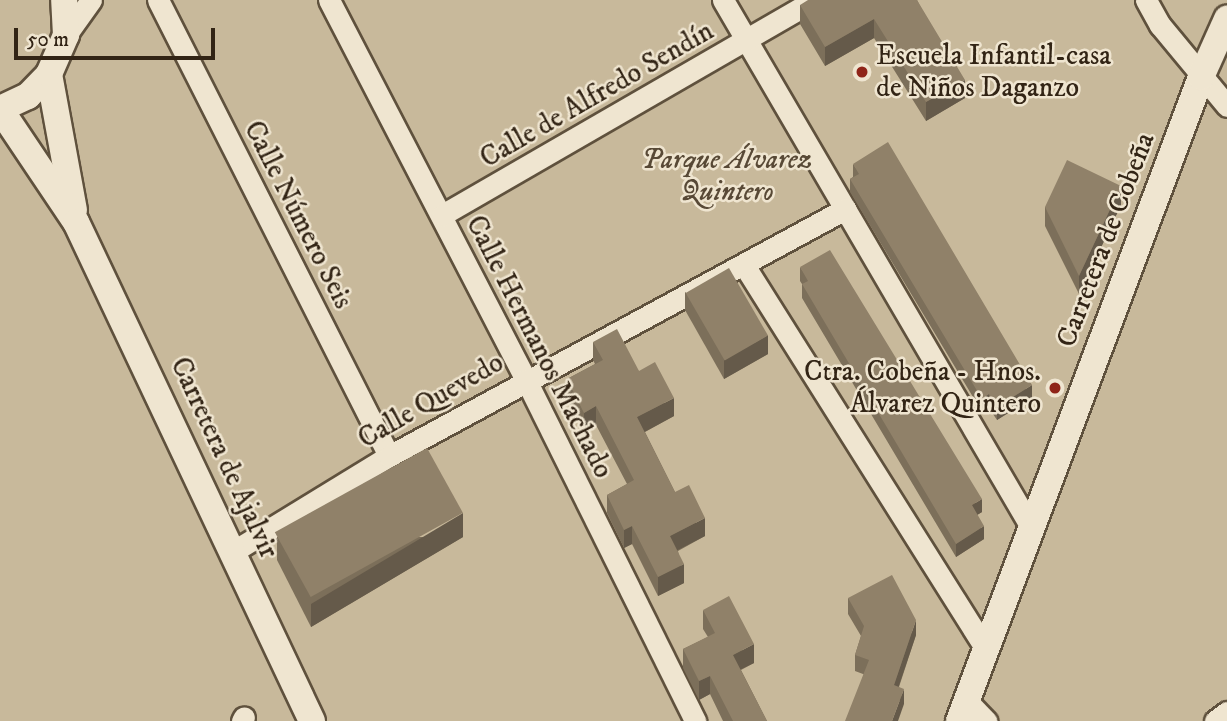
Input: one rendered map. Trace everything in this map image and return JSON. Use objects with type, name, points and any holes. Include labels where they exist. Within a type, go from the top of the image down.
[{"type":"street","points":[[64,0],[66,36]]},
{"type":"street","points":[[0,109],[27,96],[49,74],[66,36],[91,0]]},
{"type":"street","name":"Calle Número Seis","points":[[158,0],[389,456]]},
{"type":"street","name":"Calle Hermanos Machado","points":[[329,0],[526,380],[695,721]]},
{"type":"street","points":[[723,0],[1031,527]]},
{"type":"street","name":"Calle de Alfredo Sendín","points":[[442,215],[815,0]]},
{"type":"street","points":[[1146,0],[1201,77],[1227,106]]},
{"type":"street","name":"Carretera de Cobeña","points":[[964,711],[1201,77],[1227,19]]},
{"type":"street","name":"Carretera de Ajalvir","points":[[49,74],[76,222]]},
{"type":"street","name":"Carretera de Ajalvir","points":[[0,109],[76,222],[234,551],[312,721]]},
{"type":"street","name":"Calle Quevedo","points":[[234,551],[389,456],[845,209]]},
{"type":"street","points":[[744,265],[986,650]]},
{"type":"street","points":[[964,711],[986,721]]},
{"type":"street","points":[[1215,721],[1227,712]]},
{"type":"green space","name":"Parque Álvarez Quintero","points":[[0,0],[1227,0],[1227,721],[0,721]]},
{"type":"building","points":[[808,0],[917,0],[965,80],[926,102],[874,19],[825,47],[800,5]]},
{"type":"building","points":[[888,142],[1032,385],[997,407],[989,394],[982,399],[850,179],[859,174],[853,164]]},
{"type":"building","points":[[1067,160],[1121,186],[1079,276],[1045,207]]},
{"type":"building","points":[[830,250],[982,499],[972,505],[984,526],[956,544],[802,284],[808,281],[800,267]]},
{"type":"building","points":[[729,268],[768,336],[725,361],[686,293]]},
{"type":"building","points":[[617,329],[639,371],[655,362],[674,398],[637,417],[675,492],[689,485],[705,518],[670,536],[684,564],[658,577],[632,526],[624,530],[607,495],[634,480],[596,406],[584,413],[567,379],[603,360],[593,342]]},
{"type":"building","points":[[427,448],[463,513],[311,597],[275,532]]},
{"type":"building","points":[[892,575],[916,620],[894,685],[904,689],[892,721],[845,721],[869,660],[855,655],[864,626],[848,598]]},
{"type":"building","points":[[729,596],[754,644],[733,655],[767,721],[733,721],[710,676],[699,681],[683,649],[715,633],[703,610]]},
{"type":"place","name":"Escuela Infantil-casa de Niños Daganzo","points":[[862,72]]},
{"type":"place","name":"Ctra. Cobeña - Hnos. Álvarez Quintero","points":[[1055,388]]}]
